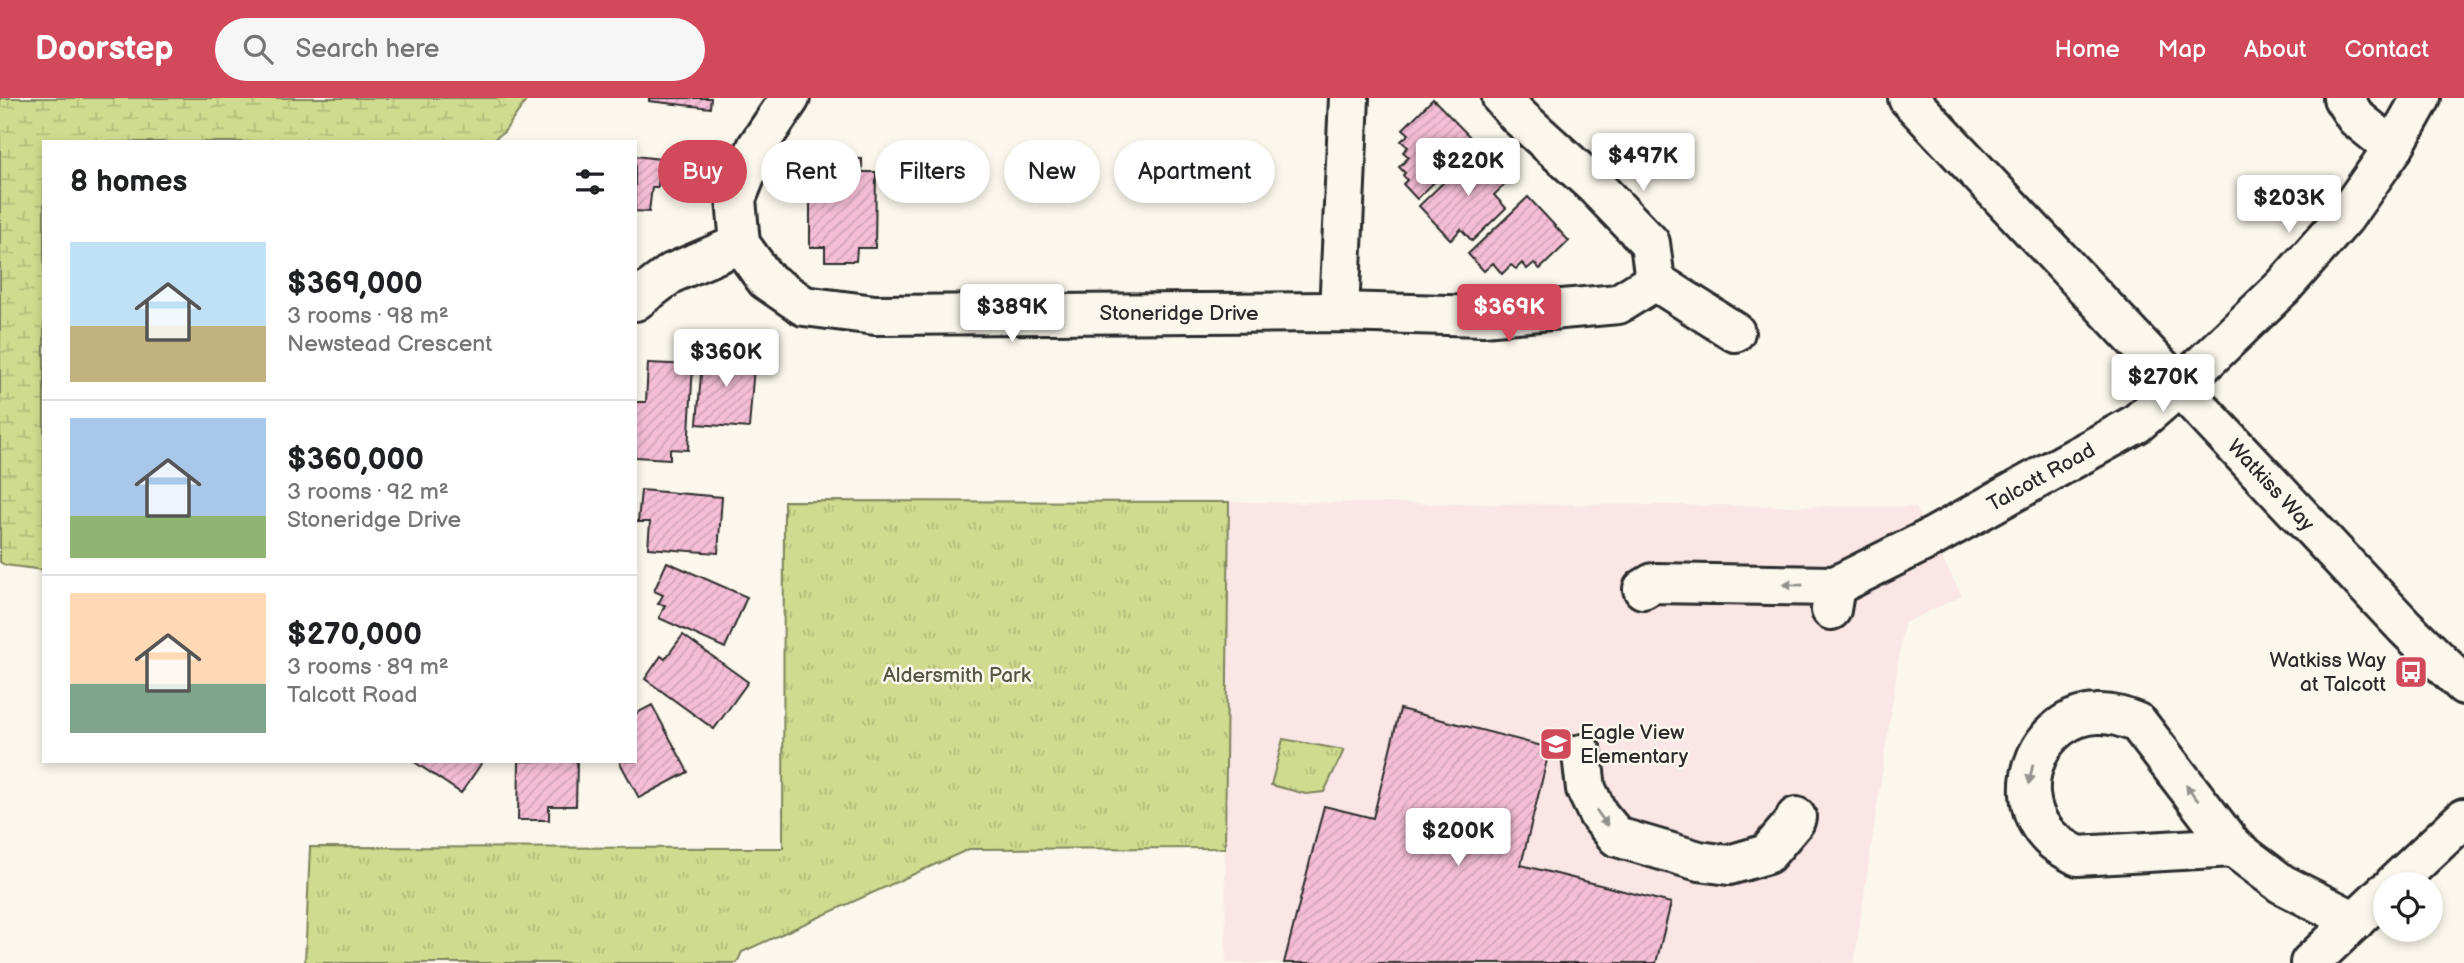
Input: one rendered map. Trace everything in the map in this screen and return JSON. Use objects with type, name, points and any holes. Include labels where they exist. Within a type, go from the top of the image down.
[{"type":"street","points":[[637,299],[671,272],[740,244],[736,199],[757,147],[790,98]]},
{"type":"street","points":[[1339,312],[1349,98]]},
{"type":"street","points":[[1502,98],[1595,186],[1650,243],[1655,281],[1735,332]]},
{"type":"street","name":"Watkiss Way","points":[[1908,98],[2405,627],[2464,685]]},
{"type":"street","points":[[2343,98],[2356,118],[2393,148]]},
{"type":"street","name":"Talcott Road","points":[[1643,589],[1653,583],[1832,599],[1931,538],[2136,424],[2179,387],[2283,287],[2344,218],[2393,148],[2421,98]]},
{"type":"street","name":"Stoneridge Drive","points":[[740,244],[766,280],[804,306],[875,315],[1339,312],[1483,316],[1618,304],[1655,281]]},
{"type":"street","points":[[2233,847],[2078,856],[2058,846],[2043,830],[2033,810],[2029,789],[2032,766],[2040,746],[2055,730],[2085,716],[2118,715],[2138,723],[2233,847],[2282,884],[2355,921]]},
{"type":"street","points":[[1582,754],[1586,789],[1598,814],[1617,837],[1699,861],[1729,865],[1767,854],[1796,817]]},
{"type":"street","points":[[2408,872],[2464,818]]},
{"type":"street","points":[[2310,963],[2373,904]]},
{"type":"shaded area","name":"Eagle View Elementary","points":[[1229,502],[1915,507],[1962,596],[1904,623],[1854,963],[1226,963]]},
{"type":"green space","points":[[0,98],[528,98],[504,132],[493,140],[42,140],[42,570],[0,562]]},
{"type":"green space","name":"Aldersmith Park","points":[[784,501],[1229,502],[1225,848],[969,849],[742,952],[737,963],[305,963],[310,847],[783,848]]},
{"type":"green space","points":[[1283,739],[1344,750],[1324,792],[1306,794],[1271,785]]},
{"type":"building","points":[[649,98],[711,98],[710,108],[649,101]]},
{"type":"building","points":[[1433,99],[1475,142],[1417,199],[1403,184],[1407,180],[1399,167],[1409,157],[1403,152],[1408,147],[1401,141],[1409,134],[1403,129]]},
{"type":"building","points":[[1480,147],[1510,179],[1494,195],[1506,208],[1472,241],[1461,229],[1451,240],[1419,206]]},
{"type":"building","points":[[637,156],[658,159],[658,187],[652,187],[649,212],[637,211]]},
{"type":"building","points":[[862,159],[862,172],[875,172],[875,248],[857,248],[856,261],[825,261],[825,247],[810,247],[810,203],[861,203]]},
{"type":"building","points":[[1528,197],[1569,241],[1540,269],[1534,263],[1527,269],[1522,263],[1516,269],[1511,265],[1502,274],[1493,263],[1484,271],[1468,254]]},
{"type":"building","points":[[703,349],[755,354],[749,428],[697,424]]},
{"type":"building","points":[[648,363],[693,365],[688,450],[670,449],[670,459],[637,457],[637,402],[646,402]]},
{"type":"building","points":[[641,490],[722,497],[718,553],[648,548],[650,522],[638,522]]},
{"type":"building","points":[[667,562],[747,597],[725,648],[659,618],[665,605],[658,604],[663,595],[654,591]]},
{"type":"building","points":[[683,635],[748,682],[714,729],[645,679],[661,656],[665,659]]},
{"type":"building","points":[[652,705],[688,772],[639,798],[620,763],[637,763],[637,713]]},
{"type":"building","points":[[1400,709],[1550,748],[1521,865],[1671,903],[1656,963],[1284,963],[1324,806],[1373,818]]},
{"type":"building","points":[[416,763],[482,763],[461,793]]},
{"type":"building","points":[[519,763],[577,763],[576,806],[549,806],[549,820],[518,820]]},
{"type":"place","name":"Watkiss Way at Talcott","points":[[2411,672]]},
{"type":"place","name":"Eagle View Elementary","points":[[1556,744]]}]
